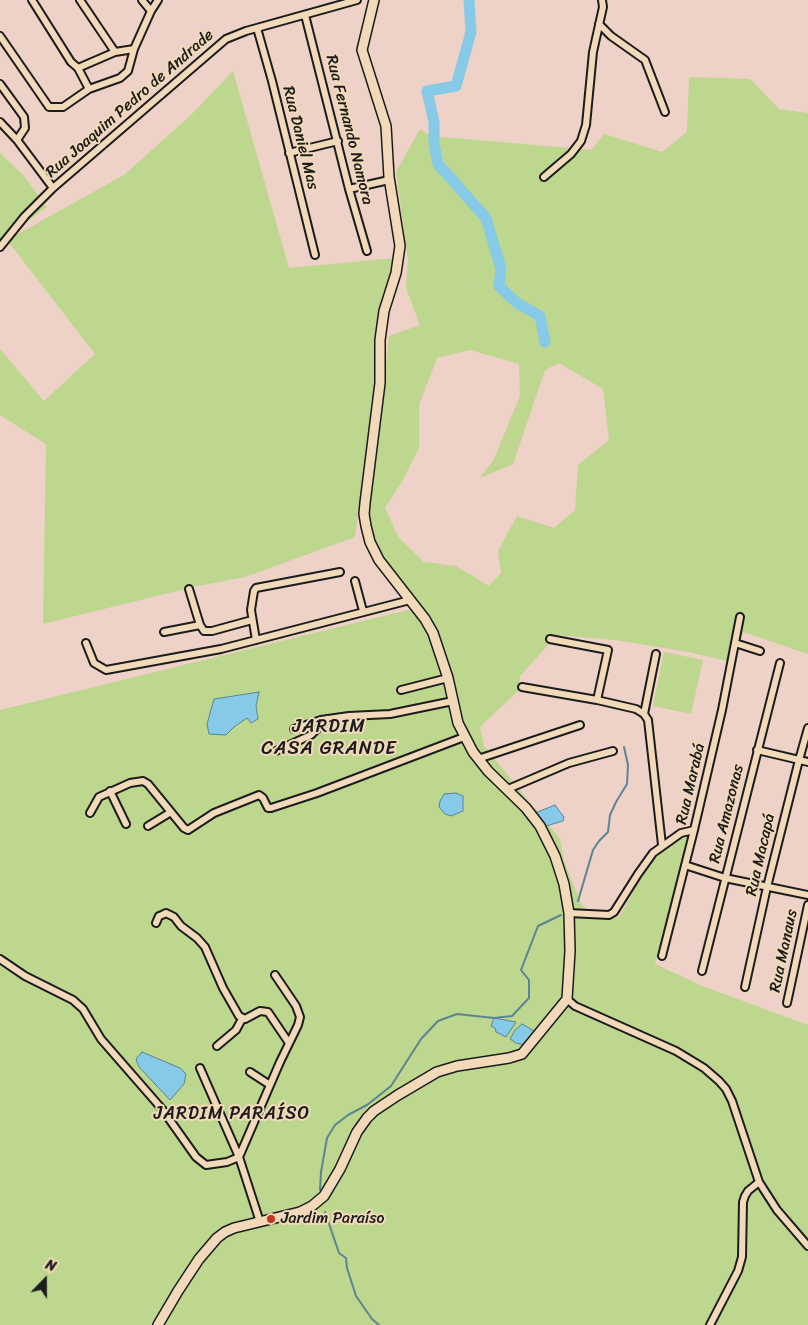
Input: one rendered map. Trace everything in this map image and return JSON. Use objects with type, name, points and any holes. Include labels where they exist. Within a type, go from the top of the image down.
[{"type":"main road","points":[[158,1325],[184,1281],[217,1238],[224,1232],[300,1212],[312,1206],[324,1196],[340,1169],[357,1132],[367,1118],[378,1108],[437,1072],[457,1066],[509,1058],[522,1054],[567,1000],[570,952],[569,913],[561,872],[540,826],[508,789],[478,759],[464,737],[433,632],[395,583],[374,552],[368,537],[364,514],[379,392],[381,331],[384,311],[395,278],[400,254],[390,180],[386,126],[362,50],[374,0]]},
{"type":"street","points":[[32,0],[71,62],[78,68],[89,89]]},
{"type":"street","points":[[80,0],[115,52]]},
{"type":"street","points":[[142,0],[151,11]]},
{"type":"street","points":[[0,36],[49,107],[63,107],[89,89],[120,78],[128,71],[134,49],[158,0]]},
{"type":"street","name":"Rua Joaquim Pedro de Andrade","points":[[0,247],[25,216],[53,188],[226,39],[234,34],[357,0]]},
{"type":"street","points":[[544,177],[571,154],[580,141],[586,125],[593,52],[603,7],[602,0]]},
{"type":"street","name":"Rua Fernando Namora","points":[[305,15],[349,189],[367,251]]},
{"type":"street","points":[[600,24],[611,36],[645,60],[664,112]]},
{"type":"street","name":"Rua Daniel Mas","points":[[257,28],[315,255]]},
{"type":"street","points":[[78,68],[115,52],[134,49]]},
{"type":"street","points":[[0,84],[24,117],[25,128],[17,140]]},
{"type":"street","points":[[0,122],[17,140],[53,188]]},
{"type":"street","points":[[289,154],[338,141]]},
{"type":"street","points":[[349,189],[390,180]]},
{"type":"street","points":[[256,640],[252,620],[253,598],[256,588],[340,572]]},
{"type":"street","points":[[356,581],[363,611]]},
{"type":"street","points":[[189,589],[200,625],[204,631],[212,631],[252,620]]},
{"type":"street","points":[[86,643],[94,664],[106,670],[172,659],[256,640],[410,600]]},
{"type":"street","name":"Rua Marabá","points":[[662,956],[722,710],[740,617]]},
{"type":"street","points":[[164,632],[200,625]]},
{"type":"street","points":[[550,639],[608,650],[597,700]]},
{"type":"street","points":[[734,643],[760,651]]},
{"type":"street","points":[[644,714],[656,654]]},
{"type":"street","name":"Rua Amazonas","points":[[702,971],[780,663]]},
{"type":"street","points":[[401,690],[448,678]]},
{"type":"street","points":[[522,687],[597,700],[636,709],[644,714],[648,720],[662,845]]},
{"type":"street","points":[[294,729],[327,719],[390,714],[453,702]]},
{"type":"street","points":[[276,751],[311,735],[327,719]]},
{"type":"street","points":[[478,759],[580,724]]},
{"type":"street","name":"Rua Macapá","points":[[745,987],[798,760],[808,729]]},
{"type":"street","points":[[90,813],[99,797],[130,783],[143,781],[148,784],[184,828],[188,830],[214,813],[259,795],[264,798],[267,806],[271,808],[464,737]]},
{"type":"street","points":[[758,750],[808,762]]},
{"type":"street","points":[[508,789],[569,763],[613,751]]},
{"type":"street","points":[[110,791],[126,824]]},
{"type":"street","points":[[148,826],[171,812]]},
{"type":"street","points":[[569,913],[609,914],[614,912],[649,858],[662,845],[681,833],[694,830]]},
{"type":"street","points":[[685,865],[725,878],[808,895]]},
{"type":"street","name":"Rua Manaus","points":[[787,1003],[808,905]]},
{"type":"street","points":[[156,923],[162,914],[170,914],[186,931],[200,942],[209,954],[223,988],[242,1018]]},
{"type":"street","points":[[0,959],[25,976],[73,1000],[83,1009],[101,1039],[162,1109],[202,1163],[206,1165],[235,1160],[239,1157],[298,1026],[300,1017],[296,1006],[276,974]]},
{"type":"street","points":[[567,1000],[575,1006],[676,1051],[704,1068],[720,1081],[732,1101],[759,1182],[777,1210],[808,1246]]},
{"type":"street","points":[[242,1018],[245,1019],[260,1011],[268,1012],[289,1043]]},
{"type":"street","points":[[217,1046],[236,1030],[242,1018]]},
{"type":"street","points":[[200,1068],[239,1157],[260,1222]]},
{"type":"street","points":[[250,1072],[270,1085]]},
{"type":"street","points":[[710,1325],[738,1271],[742,1257],[745,1196],[759,1182]]},
{"type":"green space","points":[[233,71],[289,268],[395,258],[355,537],[245,577],[193,587],[43,624],[46,444],[0,415],[0,349],[44,401],[95,354],[7,240],[124,175],[192,114]]},
{"type":"green space","points":[[689,77],[750,79],[779,109],[808,113],[808,654],[743,632],[732,662],[688,652],[615,640],[557,635],[520,676],[519,690],[480,727],[484,746],[560,839],[564,861],[581,903],[591,915],[619,917],[649,864],[680,836],[689,835],[655,964],[700,985],[808,1025],[808,1325],[0,1325],[0,710],[420,607],[376,550],[368,524],[389,336],[420,325],[406,288],[408,260],[396,172],[420,129],[431,136],[591,150],[604,134],[662,152],[687,132]],"holes":[[[470,350],[519,364],[520,396],[494,459],[480,478],[513,464],[545,370],[559,363],[603,389],[609,440],[578,465],[575,510],[554,528],[517,516],[498,551],[501,573],[489,586],[456,566],[424,562],[399,538],[385,508],[401,483],[419,448],[419,405],[437,358]]]},
{"type":"green space","points":[[0,153],[23,175],[47,207],[0,241]]},
{"type":"green space","points":[[664,652],[703,660],[691,714],[653,706]]},
{"type":"water","points":[[259,692],[256,706],[258,719],[251,723],[247,718],[226,735],[209,734],[207,724],[214,699]]},
{"type":"water","points":[[456,793],[463,796],[463,811],[451,816],[445,814],[439,807],[440,801],[444,794]]},
{"type":"water","points":[[555,805],[564,817],[563,821],[546,826],[535,813]]},
{"type":"water","points":[[494,1018],[516,1022],[506,1037],[496,1032],[495,1028],[491,1026]]},
{"type":"water","points":[[522,1024],[534,1031],[524,1045],[510,1039],[515,1030]]},
{"type":"water","points":[[142,1052],[180,1068],[186,1074],[184,1084],[170,1100],[139,1067],[136,1059]]},
{"type":"waterway","points":[[469,0],[471,32],[456,86],[427,91],[434,122],[434,144],[438,164],[486,218],[501,269],[499,286],[517,303],[540,316],[545,342]]},
{"type":"waterway","points":[[578,901],[593,850],[608,832],[610,815],[627,784],[628,765],[624,747]]},
{"type":"waterway","points":[[320,1190],[327,1138],[335,1125],[348,1115],[367,1105],[391,1086],[421,1039],[438,1021],[457,1014],[494,1018],[512,1016],[529,998],[529,980],[521,970],[538,926],[561,915]]},
{"type":"waterway","points":[[325,1212],[339,1253],[346,1258],[347,1268],[356,1296],[372,1319],[379,1325]]},
{"type":"place","name":"Jardim Paraíso","points":[[271,1219]]},
{"type":"district","name":"JARDIM CASA GRANDE","points":[[329,738]]},
{"type":"district","name":"JARDIM PARAÍSO","points":[[232,1114]]}]
